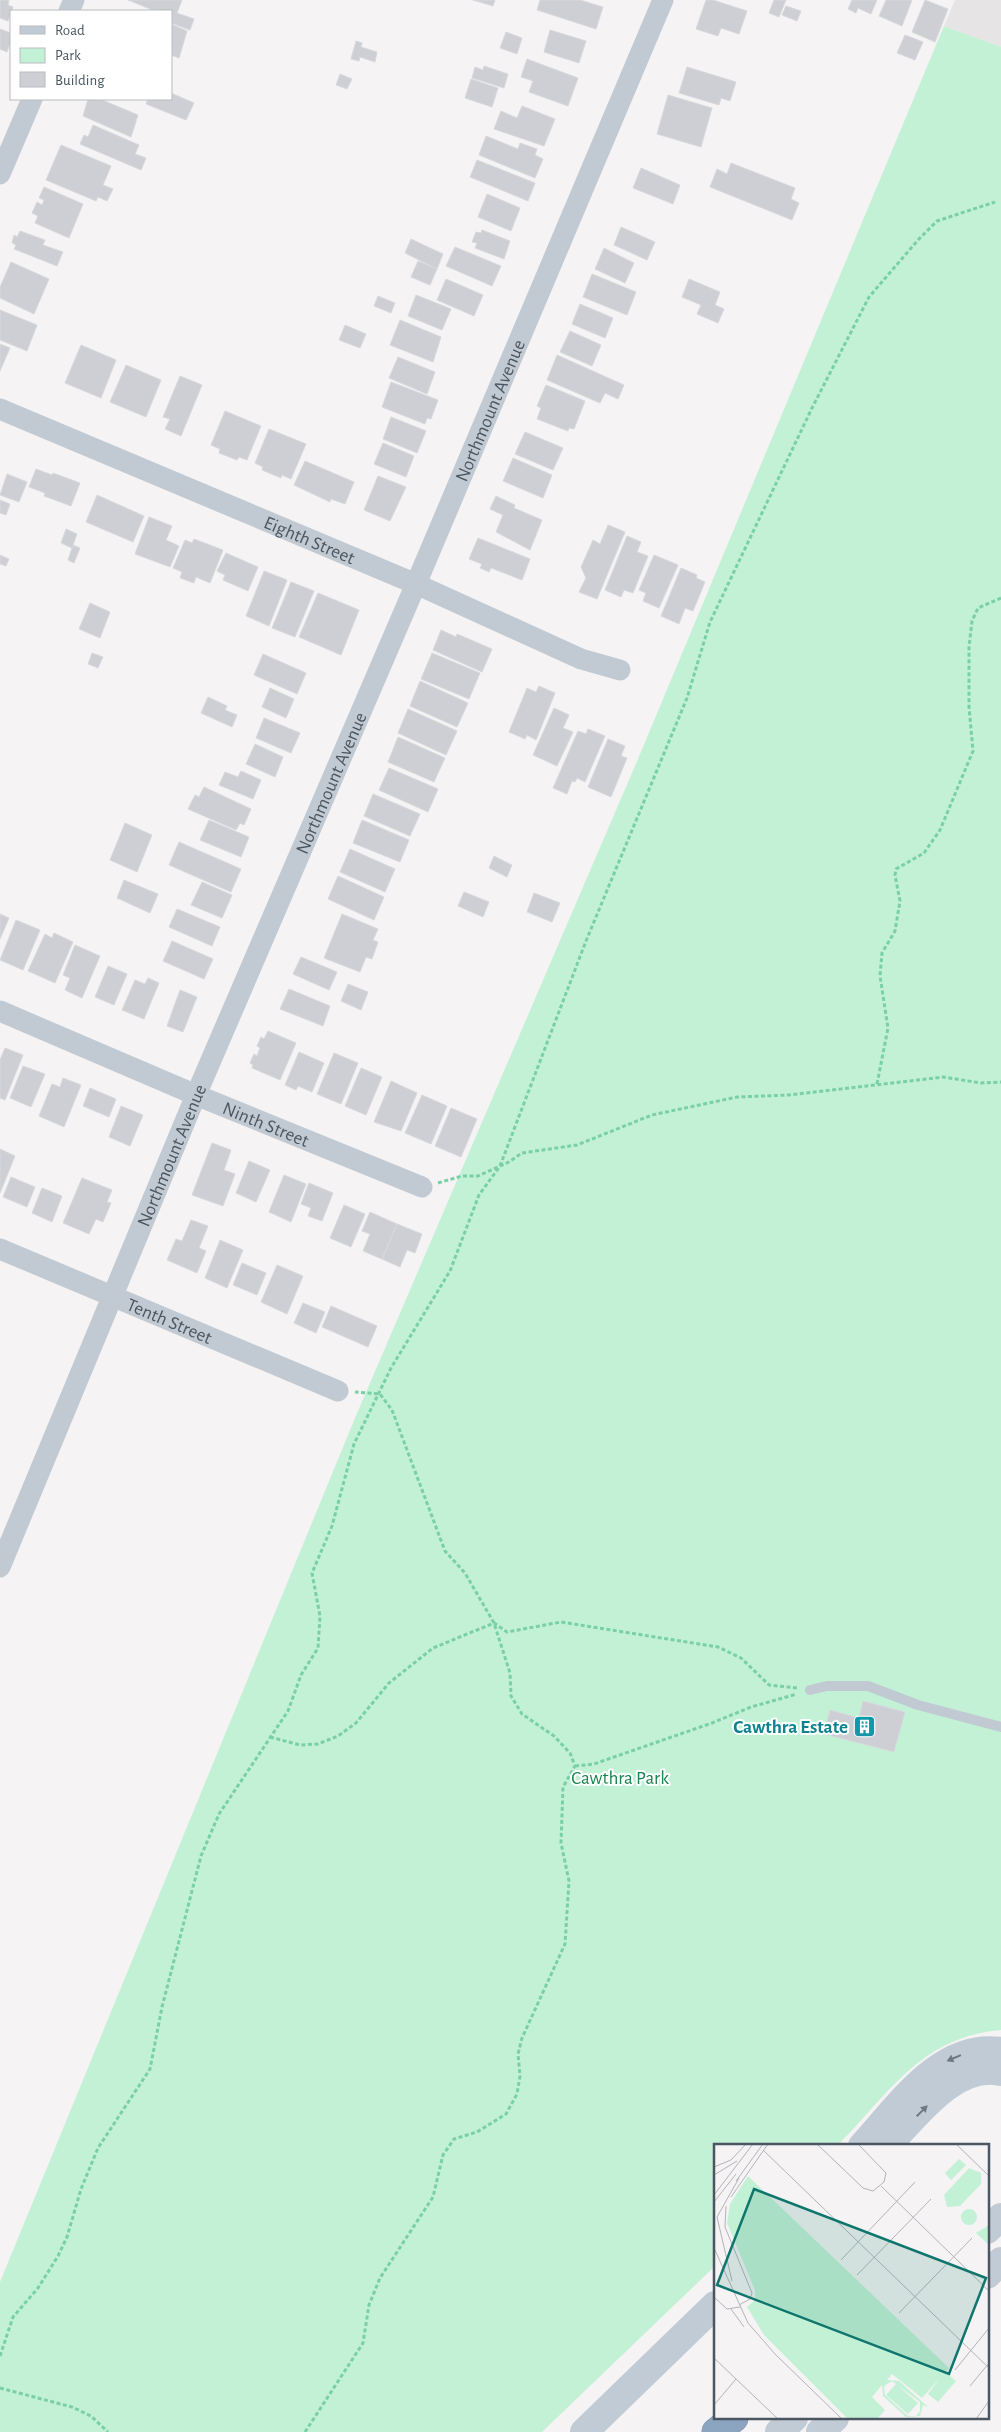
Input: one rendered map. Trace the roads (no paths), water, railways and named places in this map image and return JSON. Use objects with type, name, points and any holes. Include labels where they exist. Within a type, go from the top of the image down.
[{"type":"highway","points":[[716,2432],[731,2420]]},
{"type":"main road","points":[[864,2144],[926,2076],[940,2065],[954,2057],[971,2053],[1001,2051]]},
{"type":"main road","points":[[889,2144],[941,2091],[952,2084],[981,2072],[1001,2072]]},
{"type":"main road","points":[[988,2229],[1001,2217]]},
{"type":"main road","points":[[988,2273],[1001,2261]]},
{"type":"main road","points":[[584,2432],[714,2306]]},
{"type":"main road","points":[[779,2432],[792,2420]]},
{"type":"main road","points":[[820,2432],[833,2420]]},
{"type":"street","name":"Northmount Avenue","points":[[0,1567],[114,1297],[196,1095],[416,584],[663,0]]},
{"type":"street","points":[[0,174],[32,100]]},
{"type":"street","name":"Eighth Street","points":[[0,409],[416,584],[582,659],[620,670]]},
{"type":"street","name":"Ninth Street","points":[[0,1011],[196,1095],[422,1188]]},
{"type":"street","name":"Tenth Street","points":[[0,1249],[338,1391]]},
{"type":"lane","points":[[810,1690],[827,1686],[868,1686],[918,1705],[1001,1727]]},
{"type":"place","name":"Cawthra Estate","points":[[864,1726]]},
{"type":"park label","name":"Cawthra Park","points":[[620,1777]]}]
